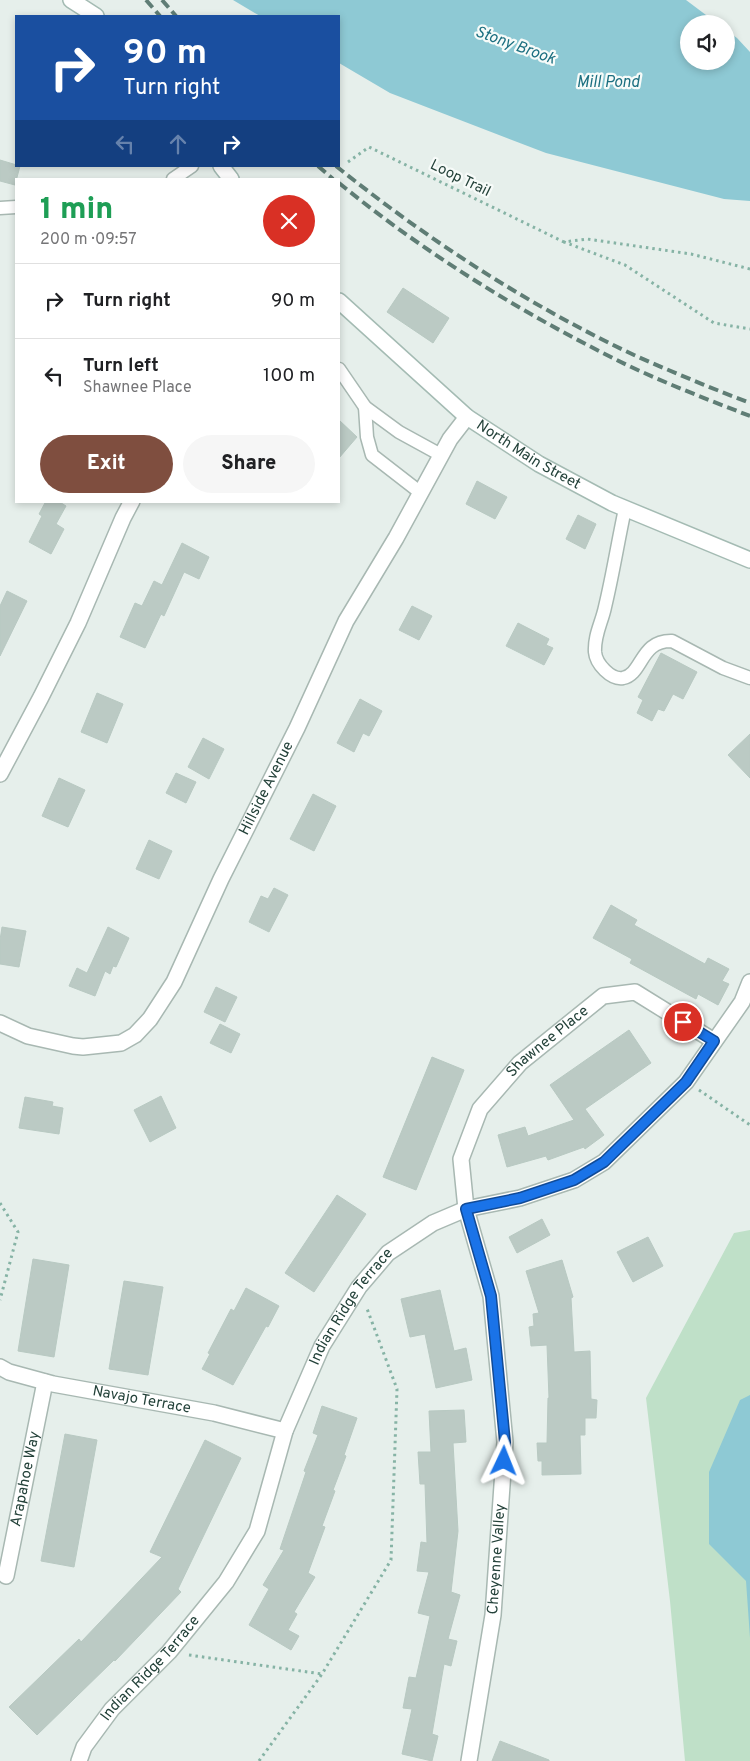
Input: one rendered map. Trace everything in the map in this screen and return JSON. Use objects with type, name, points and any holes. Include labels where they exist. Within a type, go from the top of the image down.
[{"type":"street","points":[[71,0],[94,15]]},
{"type":"street","points":[[221,167],[230,178]]},
{"type":"street","name":"North Main Street","points":[[340,302],[466,417],[539,464],[612,503],[750,560]]},
{"type":"street","name":"Hillside Avenue","points":[[0,1023],[28,1036],[83,1047],[121,1043],[135,1035],[150,1019],[174,982],[220,879],[297,728],[346,621],[396,538],[450,439],[466,417]]},
{"type":"street","points":[[0,774],[42,697],[78,623],[131,503]]},
{"type":"street","name":"Indian Ridge Terrace","points":[[79,1761],[84,1747],[112,1709],[169,1652],[226,1582],[257,1531],[286,1431],[322,1346],[358,1287],[388,1254],[432,1223],[466,1209],[520,1198],[574,1180],[604,1162],[686,1082],[742,1002],[750,982]]},
{"type":"street","name":"Shawnee Place","points":[[466,1209],[462,1159],[480,1108],[520,1063],[603,996],[635,992],[714,1041]]},
{"type":"street","name":"Cheyenne Valley","points":[[466,1209],[491,1296],[505,1442],[493,1615],[468,1761]]},
{"type":"street","name":"Navajo Terrace","points":[[0,1367],[9,1372],[45,1382],[214,1413],[286,1431]]},
{"type":"street","name":"Arapahoe Way","points":[[6,1576],[45,1382]]},
{"type":"lane","points":[[175,178],[191,167]]},
{"type":"lane","points":[[0,208],[15,207]]},
{"type":"lane","points":[[340,370],[365,407],[399,432],[441,455]]},
{"type":"lane","points":[[365,407],[367,438],[372,455],[421,492]]},
{"type":"lane","points":[[625,508],[605,608],[595,639],[595,654],[606,671],[616,678],[626,678],[653,645],[663,640],[672,641],[723,668],[750,678]]},
{"type":"path","name":"Loop Trail","points":[[348,162],[369,147],[564,242],[625,265],[714,323],[750,330]]},
{"type":"path","points":[[564,242],[588,239],[691,254],[750,269]]},
{"type":"path","points":[[686,1082],[750,1125]]},
{"type":"path","points":[[0,1203],[18,1232],[0,1300]]},
{"type":"path","points":[[260,1761],[322,1674],[390,1560],[396,1389],[358,1287]]},
{"type":"path","points":[[169,1652],[322,1674]]},
{"type":"green space","points":[[750,1230],[750,1761],[685,1761],[670,1601],[646,1398],[734,1233]]},
{"type":"water","name":"Mill Pond","points":[[233,0],[686,0],[706,15],[680,15],[680,70],[735,70],[735,37],[750,52],[750,201],[724,199],[546,153],[390,93],[340,64],[340,15],[258,15]]},
{"type":"water","points":[[750,1395],[750,1638],[746,1581],[709,1544],[709,1472],[740,1400]]},
{"type":"building","points":[[0,160],[15,164],[15,167],[20,167],[17,178],[15,178],[15,185],[0,181]]},
{"type":"building","points":[[403,288],[449,318],[433,343],[387,312]]},
{"type":"building","points":[[340,421],[357,437],[340,457]]},
{"type":"building","points":[[477,481],[507,497],[495,519],[466,504]]},
{"type":"building","points":[[45,503],[61,503],[66,506],[56,524],[64,529],[51,554],[29,542],[42,516],[39,514]]},
{"type":"building","points":[[578,515],[596,524],[585,549],[566,539]]},
{"type":"building","points":[[182,543],[209,557],[199,579],[184,572],[164,616],[161,614],[145,648],[120,637],[135,603],[142,606],[154,581],[162,585]]},
{"type":"building","points":[[7,591],[27,601],[0,656],[0,606]]},
{"type":"building","points":[[412,606],[432,616],[419,640],[399,630]]},
{"type":"building","points":[[518,623],[549,639],[546,645],[553,648],[544,665],[506,646]]},
{"type":"building","points":[[661,653],[697,672],[683,699],[673,694],[664,711],[658,709],[652,721],[637,713],[643,700],[638,697]]},
{"type":"building","points":[[97,693],[123,704],[107,743],[81,732]]},
{"type":"building","points":[[360,699],[382,711],[369,736],[363,733],[354,752],[337,743]]},
{"type":"building","points":[[750,734],[750,778],[728,755]]},
{"type":"building","points":[[203,738],[224,749],[209,779],[188,767]]},
{"type":"building","points":[[176,773],[196,782],[186,803],[166,793]]},
{"type":"building","points":[[59,778],[85,790],[68,827],[42,816]]},
{"type":"building","points":[[313,794],[336,806],[314,851],[290,839]]},
{"type":"building","points":[[149,840],[172,851],[159,879],[136,869]]},
{"type":"building","points":[[274,888],[288,895],[269,932],[249,922],[261,896],[268,899]]},
{"type":"building","points":[[611,905],[637,920],[634,925],[705,964],[708,958],[729,969],[722,981],[729,984],[718,1005],[698,994],[696,999],[630,963],[632,959],[593,938]]},
{"type":"building","points":[[2,927],[26,931],[19,967],[0,964]]},
{"type":"building","points":[[108,927],[129,938],[116,967],[113,966],[110,974],[105,971],[95,996],[69,986],[77,968],[87,973]]},
{"type":"building","points":[[216,987],[237,997],[225,1022],[204,1012]]},
{"type":"building","points":[[220,1024],[240,1034],[231,1053],[210,1043]]},
{"type":"building","points":[[629,1030],[651,1063],[585,1109],[604,1135],[585,1149],[584,1147],[548,1160],[546,1156],[507,1167],[498,1135],[525,1127],[528,1136],[574,1120],[550,1085]]},
{"type":"building","points":[[432,1057],[464,1070],[416,1190],[383,1177]]},
{"type":"building","points":[[161,1096],[176,1128],[150,1142],[134,1110]]},
{"type":"building","points":[[25,1097],[53,1102],[52,1106],[63,1108],[59,1134],[19,1128]]},
{"type":"building","points":[[337,1195],[366,1214],[314,1292],[285,1273]]},
{"type":"building","points":[[542,1219],[550,1235],[517,1253],[509,1237]]},
{"type":"building","points":[[648,1237],[663,1266],[633,1282],[617,1252]]},
{"type":"building","points":[[33,1259],[69,1265],[54,1357],[18,1351]]},
{"type":"building","points":[[562,1260],[573,1297],[571,1298],[574,1352],[590,1351],[591,1399],[597,1400],[596,1418],[585,1418],[585,1435],[580,1435],[581,1474],[542,1475],[542,1461],[538,1461],[537,1443],[547,1443],[549,1398],[547,1345],[531,1346],[529,1327],[534,1326],[533,1314],[539,1313],[526,1271]]},
{"type":"building","points":[[124,1281],[163,1287],[148,1375],[109,1369]]},
{"type":"building","points":[[246,1288],[279,1306],[233,1385],[202,1369],[210,1354],[208,1353],[231,1309],[234,1311]]},
{"type":"building","points":[[440,1290],[454,1351],[466,1348],[472,1380],[436,1388],[425,1334],[410,1337],[401,1299]]},
{"type":"building","points":[[322,1406],[357,1418],[344,1455],[346,1456],[333,1490],[335,1491],[322,1526],[325,1527],[308,1573],[315,1577],[294,1612],[297,1614],[288,1630],[299,1636],[291,1650],[249,1625],[269,1589],[263,1585],[284,1550],[280,1549],[306,1472],[304,1471],[318,1435],[313,1433]]},
{"type":"building","points":[[464,1410],[466,1442],[453,1443],[458,1531],[451,1592],[460,1595],[448,1639],[457,1641],[451,1666],[444,1664],[432,1734],[438,1736],[432,1761],[402,1754],[412,1709],[403,1708],[409,1677],[416,1678],[430,1616],[418,1613],[429,1572],[417,1571],[421,1542],[427,1543],[425,1484],[420,1484],[418,1452],[431,1452],[429,1411]]},
{"type":"building","points":[[65,1434],[97,1440],[74,1567],[41,1561]]},
{"type":"building","points":[[205,1440],[241,1458],[178,1589],[181,1592],[115,1661],[37,1735],[9,1707],[79,1639],[81,1642],[162,1557],[150,1552]]},
{"type":"building","points":[[500,1741],[549,1760],[549,1761],[492,1761]]},
{"type":"railway","points":[[146,0],[159,15]]},
{"type":"railway","points":[[162,0],[175,15]]},
{"type":"railway","points":[[319,167],[332,178]]},
{"type":"railway","points":[[337,167],[406,220],[517,293],[634,355],[750,403]]},
{"type":"railway","points":[[340,184],[442,259],[551,326],[642,372],[750,416]]},
{"type":"route","points":[[504,1461],[505,1442],[491,1296],[466,1209],[520,1198],[574,1180],[604,1162],[686,1082],[714,1041],[683,1022]]},
{"type":"water label","name":"Stony Brook","points":[[515,46]]}]
